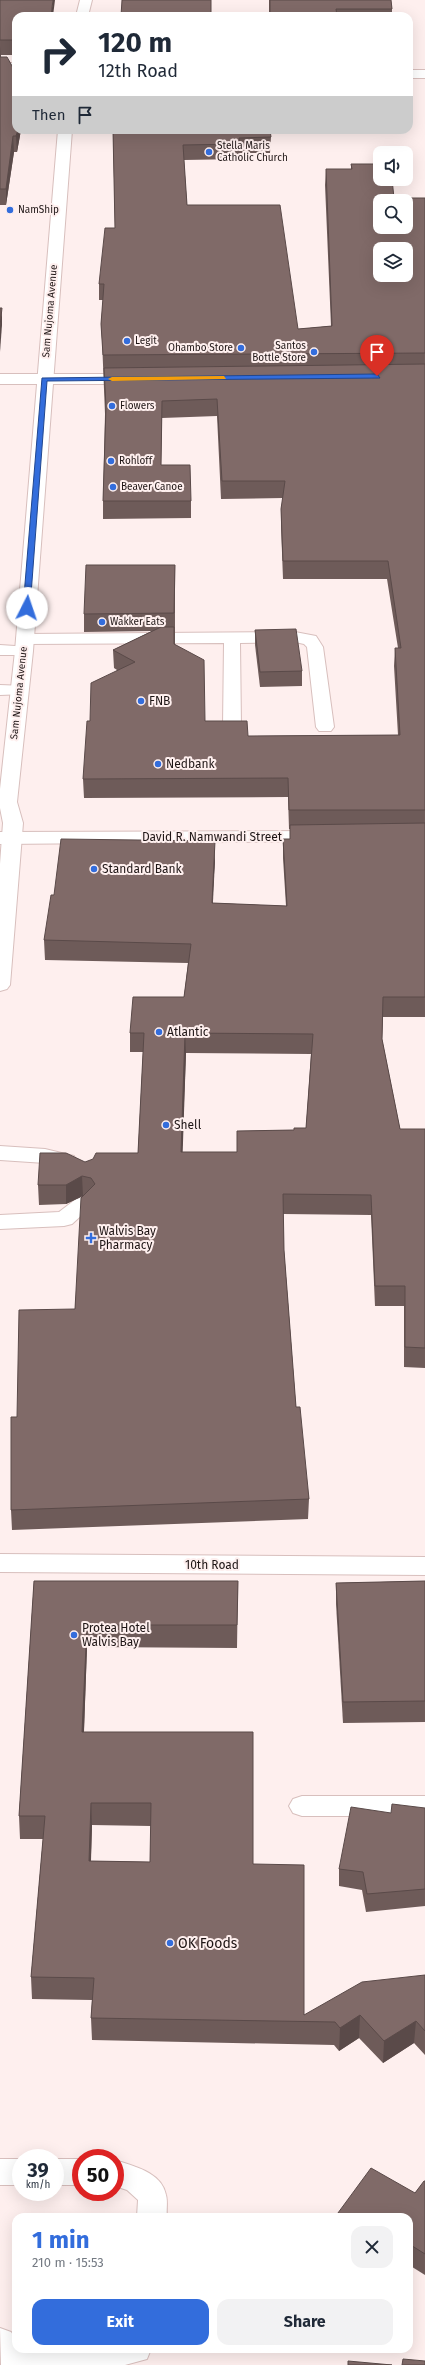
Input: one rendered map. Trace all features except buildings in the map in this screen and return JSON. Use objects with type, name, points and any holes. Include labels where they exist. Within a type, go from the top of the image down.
[{"type":"main road","points":[[83,12],[86,0]]},
{"type":"main road","points":[[0,67],[12,67]]},
{"type":"main road","points":[[413,68],[425,68]]},
{"type":"main road","points":[[413,74],[425,74]]},
{"type":"main road","points":[[0,77],[12,77]]},
{"type":"main road","name":"Sam Nujoma Avenue","points":[[0,985],[5,823],[24,645],[65,134]]},
{"type":"main road","points":[[0,379],[44,380],[147,378]]},
{"type":"main road","name":"David R. Namwandi Street","points":[[5,823],[334,830]]},
{"type":"main road","name":"10th Road","points":[[0,1563],[425,1566]]},
{"type":"lane","points":[[0,650],[24,645],[232,638],[295,637],[310,640],[315,647],[325,727]]},
{"type":"lane","points":[[232,638],[232,726]]},
{"type":"lane","points":[[0,690],[19,690]]},
{"type":"lane","points":[[0,1153],[45,1156],[74,1164],[85,1173]]},
{"type":"lane","points":[[0,1222],[64,1219],[83,1204]]},
{"type":"lane","points":[[302,1806],[425,1806]]},
{"type":"lane","points":[[0,2172],[12,2172]]},
{"type":"lane","points":[[124,2176],[137,2180],[152,2195],[152,2213]]},
{"type":"lane","points":[[0,2342],[12,2356],[99,2356],[115,2353]]},
{"type":"slow traffic","points":[[112,379],[224,378]]},
{"type":"place","name":"Stella Maris Catholic Church","points":[[209,152]]},
{"type":"place","name":"NamShip","points":[[10,210]]},
{"type":"place","name":"Legit","points":[[127,341]]},
{"type":"place","name":"Ohambo Store","points":[[241,348]]},
{"type":"place","name":"Santos Bottle Store","points":[[314,352]]},
{"type":"place","name":"Flowers","points":[[112,406]]},
{"type":"place","name":"Rohloff","points":[[111,461]]},
{"type":"place","name":"Beaver Canoe","points":[[113,487]]},
{"type":"place","name":"Wakker Eats","points":[[102,622]]},
{"type":"place","name":"FNB","points":[[141,701]]},
{"type":"place","name":"Nedbank","points":[[158,764]]},
{"type":"place","name":"Standard Bank","points":[[94,869]]},
{"type":"place","name":"Atlantic","points":[[159,1032]]},
{"type":"place","name":"Shell","points":[[166,1125]]},
{"type":"place","name":"Walvis Bay Pharmacy","points":[[91,1238]]},
{"type":"place","name":"Protea Hotel Walvis Bay","points":[[74,1635]]},
{"type":"place","name":"OK Foods","points":[[170,1943]]},
{"type":"route","points":[[27,608],[44,380],[377,376]]}]
